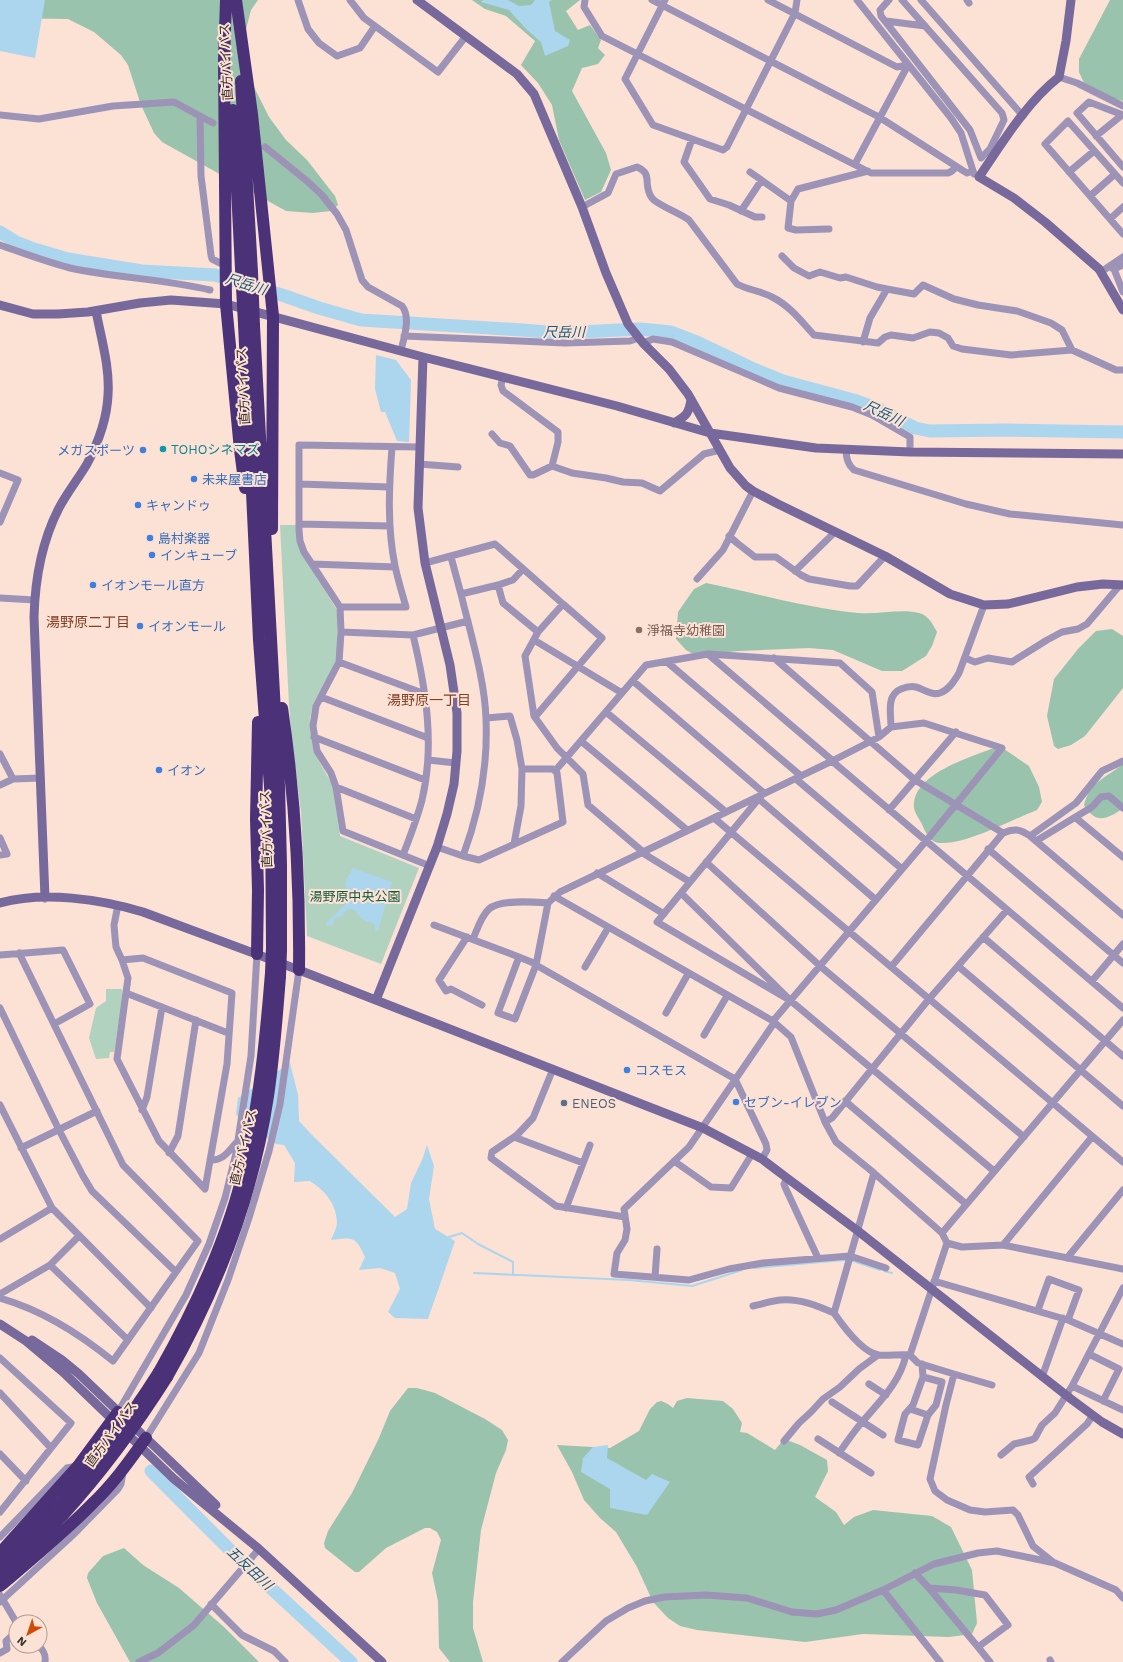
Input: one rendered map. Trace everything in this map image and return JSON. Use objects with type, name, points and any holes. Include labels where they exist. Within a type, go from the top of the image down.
[{"type":"highway","points":[[226,0],[224,61],[226,304],[250,550],[258,604]]},
{"type":"highway","name":"直方バイパス","points":[[226,0],[246,270]]},
{"type":"highway","points":[[236,0],[252,114],[273,316],[272,544],[268,586]]},
{"type":"highway","name":"直方バイパス","points":[[236,0],[249,325],[268,586],[265,638]]},
{"type":"highway","name":"直方バイパス","points":[[0,1564],[89,1487],[126,1439],[163,1374],[188,1340],[226,1255],[243,1206],[255,1162],[268,1098],[274,1051],[281,865],[280,810],[265,638],[258,604],[249,325]]},
{"type":"highway","points":[[257,954],[258,890],[256,819],[265,638]]},
{"type":"highway","points":[[265,638],[283,715],[294,812],[298,868],[299,970]]},
{"type":"highway","points":[[0,1553],[78,1466],[116,1416]]},
{"type":"highway","points":[[1,1596],[40,1553],[95,1502],[123,1470],[144,1442]]},
{"type":"highway","name":"直方バイパス","points":[[0,1576],[59,1512]]},
{"type":"street","points":[[298,0],[308,29],[319,43],[337,56],[360,48],[375,26]]},
{"type":"street","points":[[350,0],[364,18],[438,72],[466,36]]},
{"type":"street","points":[[417,0],[517,74],[534,94],[582,207],[606,273],[628,324],[640,340],[669,369],[691,399],[730,468],[739,479],[753,491],[885,556],[950,594],[984,605],[1008,604],[1077,587],[1103,584],[1122,585]]},
{"type":"street","points":[[585,0],[584,7],[602,36],[855,164],[868,172],[948,173],[956,167]]},
{"type":"street","points":[[652,0],[664,3],[770,61],[879,117],[956,167],[967,173],[976,174],[1014,198],[1045,222],[1099,269],[1123,310]]},
{"type":"street","points":[[768,0],[897,67],[908,65]]},
{"type":"street","points":[[664,3],[625,79],[653,125],[723,150],[728,147],[795,13],[797,0]]},
{"type":"street","points":[[857,0],[961,133],[976,174]]},
{"type":"street","points":[[889,0],[880,10],[881,16],[970,130],[982,158],[993,151],[1004,120],[1002,113],[902,0]]},
{"type":"street","points":[[922,0],[1023,116]]},
{"type":"street","points":[[976,174],[1046,87],[1059,77],[1066,41],[1071,0]]},
{"type":"street","points":[[886,22],[925,26]]},
{"type":"street","points":[[855,164],[908,65]]},
{"type":"street","points":[[916,74],[923,69]]},
{"type":"street","points":[[1059,77],[1077,83],[1123,106]]},
{"type":"street","points":[[0,115],[39,119],[113,106],[174,102],[213,123]]},
{"type":"street","points":[[1096,136],[1122,115],[1089,102],[1077,113],[1096,136],[1120,159],[1123,167]]},
{"type":"street","points":[[200,116],[201,176],[211,256],[212,259],[226,266]]},
{"type":"street","points":[[1123,183],[1068,121],[1045,144],[1123,234]]},
{"type":"street","points":[[692,139],[684,162],[710,199],[729,205],[755,218],[762,217]]},
{"type":"street","points":[[265,148],[307,180],[337,214],[346,230],[362,280],[368,287],[402,306],[405,310],[406,331],[401,350]]},
{"type":"street","points":[[1069,172],[1094,151]]},
{"type":"street","points":[[582,207],[608,194],[616,174],[637,167],[644,170],[647,174],[647,190],[653,200],[681,214],[689,220],[737,284],[772,297],[785,305],[792,310],[814,335],[878,343],[885,337],[892,335],[913,338],[930,332],[939,333],[948,338],[954,346],[962,349],[1011,355],[1072,350],[1116,370],[1123,370]]},
{"type":"street","points":[[750,172],[791,201]]},
{"type":"street","points":[[829,229],[796,230],[788,228],[791,201],[798,189],[868,172]]},
{"type":"street","points":[[1090,196],[1115,174]]},
{"type":"street","points":[[741,211],[761,181]]},
{"type":"street","points":[[1110,219],[1123,207]]},
{"type":"street","points":[[0,245],[69,268],[158,282],[188,285],[210,290]]},
{"type":"street","points":[[782,256],[794,268],[810,276],[820,272],[840,278],[846,276],[877,287],[914,294],[923,285],[954,298],[978,305],[1017,311],[1051,324],[1062,330],[1072,350]]},
{"type":"street","points":[[1112,268],[1123,257]]},
{"type":"street","points":[[1101,272],[1123,265]]},
{"type":"street","points":[[1112,268],[1123,292]]},
{"type":"street","points":[[863,342],[870,318],[887,289]]},
{"type":"street","points":[[0,305],[33,314],[58,314],[171,300],[226,304],[423,357],[617,406],[710,434],[816,448],[846,450],[1123,454]]},
{"type":"street","points":[[45,898],[34,617],[35,590],[41,561],[50,531],[59,509],[89,459],[101,433],[106,412],[108,378],[96,310]]},
{"type":"street","points":[[404,336],[565,343],[653,339],[672,342],[779,388],[852,407],[872,415],[910,437],[910,452]]},
{"type":"street","points":[[376,1000],[437,848],[454,784],[456,763],[457,713],[450,665],[425,563],[418,508],[423,357]]},
{"type":"street","points":[[503,377],[501,385],[503,391],[558,432],[558,442],[552,466]]},
{"type":"street","points":[[674,423],[686,416],[690,409],[691,399]]},
{"type":"street","points":[[492,434],[500,443],[510,446],[530,475],[552,466],[572,473],[623,482],[642,483],[660,491],[704,454],[720,450]]},
{"type":"street","points":[[420,448],[299,445],[299,524],[300,541],[304,552],[340,607],[341,632],[339,662],[313,716],[314,737],[317,751],[331,774],[336,787],[343,831],[430,866]]},
{"type":"street","points":[[340,607],[406,607],[395,567],[390,526],[389,487],[392,447]]},
{"type":"street","points":[[846,450],[846,457],[850,466],[854,470],[966,504],[1010,514],[1123,524]]},
{"type":"street","points":[[419,464],[458,466]]},
{"type":"street","points":[[0,473],[18,480],[1,518]]},
{"type":"street","points":[[299,484],[389,487]]},
{"type":"street","points":[[697,579],[723,550],[753,491]]},
{"type":"street","points":[[299,524],[390,526]]},
{"type":"street","points":[[795,571],[835,532]]},
{"type":"street","points":[[729,536],[755,557],[776,557],[795,571],[809,579],[816,581],[857,586],[885,556]]},
{"type":"street","points":[[425,563],[495,544],[602,638],[535,716]]},
{"type":"street","points":[[451,556],[468,621],[482,686],[486,718],[484,768],[478,809],[471,836],[463,856]]},
{"type":"street","points":[[312,564],[395,567]]},
{"type":"street","points":[[461,594],[513,580],[523,569]]},
{"type":"street","points":[[498,585],[502,603],[538,632]]},
{"type":"street","points":[[965,658],[972,661],[988,658],[1012,662],[1062,632],[1078,629],[1087,624],[1122,585]]},
{"type":"street","points":[[0,598],[35,600]]},
{"type":"street","points":[[563,604],[538,632],[525,656],[535,716],[566,758],[583,774],[588,806],[642,852],[690,882]]},
{"type":"street","points":[[891,727],[890,706],[892,696],[897,690],[907,687],[916,687],[932,694],[940,693],[954,683],[959,674],[984,605]]},
{"type":"street","points":[[341,632],[413,635],[468,621]]},
{"type":"street","points":[[403,855],[422,799],[428,760],[428,715],[421,670],[413,635]]},
{"type":"street","points":[[534,640],[622,693]]},
{"type":"street","points":[[708,654],[966,876],[1123,1008]]},
{"type":"street","points":[[555,771],[646,665],[708,654],[840,663],[872,692],[879,737]]},
{"type":"street","points":[[774,658],[915,780],[1003,832]]},
{"type":"street","points":[[339,662],[425,694]]},
{"type":"street","points":[[667,662],[902,869]]},
{"type":"street","points":[[633,681],[876,900]]},
{"type":"street","points":[[321,697],[428,738]]},
{"type":"street","points":[[606,712],[726,812]]},
{"type":"street","points":[[486,718],[510,716],[518,740],[522,769],[521,806],[514,844]]},
{"type":"street","points":[[519,957],[498,1013],[515,1019],[536,964],[548,903],[554,896],[596,874],[762,796],[870,742],[891,727],[924,723],[1002,748],[926,841],[790,1001],[774,1022],[689,1147],[624,1209],[627,1229],[625,1240],[617,1253],[614,1274],[689,1280],[729,1269],[763,1263],[818,1258],[849,1259],[886,1268]]},
{"type":"street","points":[[889,810],[956,732]]},
{"type":"street","points":[[314,737],[425,780]]},
{"type":"street","points":[[581,741],[687,830]]},
{"type":"street","points":[[0,754],[12,779]]},
{"type":"street","points":[[428,760],[456,763]]},
{"type":"street","points":[[1030,836],[1076,803],[1102,771],[1123,761]]},
{"type":"street","points":[[437,848],[479,860],[563,822],[557,773],[553,769],[522,769]]},
{"type":"street","points":[[0,785],[12,779],[41,778]]},
{"type":"street","points":[[336,787],[416,819]]},
{"type":"street","points":[[762,796],[657,922],[790,1001]]},
{"type":"street","points":[[1036,841],[1076,818],[1092,807],[1101,797],[1109,796],[1123,808]]},
{"type":"street","points":[[714,818],[930,999],[1052,1104],[1123,1162]]},
{"type":"street","points":[[1076,818],[1123,857]]},
{"type":"street","points":[[891,967],[1003,832],[1013,829],[1022,831],[1030,836],[1123,915]]},
{"type":"street","points":[[0,838],[7,854],[0,855]]},
{"type":"street","points":[[988,850],[1123,963]]},
{"type":"street","points":[[706,862],[820,966],[900,1035],[1024,1137]]},
{"type":"street","points":[[596,874],[664,914]]},
{"type":"street","points":[[681,893],[790,1001],[994,1171]]},
{"type":"street","points":[[554,896],[774,1022],[791,1037],[826,1122],[836,1142],[874,1173],[942,1233],[947,1243],[908,1355],[895,1383],[862,1422],[839,1453]]},
{"type":"street","points":[[0,903],[45,898],[71,898],[118,905],[167,920],[703,1128],[762,1159],[933,1285],[1042,1377],[1093,1415],[1123,1434]]},
{"type":"street","points":[[482,1005],[451,989],[446,991],[439,980],[490,908],[509,902],[548,903]]},
{"type":"street","points":[[118,905],[114,925],[114,937],[116,947],[128,978],[117,1059],[159,1141],[204,1189],[227,1064],[232,993],[143,958],[122,960]]},
{"type":"street","points":[[826,1122],[832,1118],[1006,910]]},
{"type":"street","points":[[434,925],[536,964],[735,1079],[766,1144],[767,1150],[762,1159]]},
{"type":"street","points":[[585,967],[608,928]]},
{"type":"street","points":[[983,937],[1123,1056]]},
{"type":"street","points":[[1092,981],[1123,944]]},
{"type":"street","points":[[0,955],[63,950],[90,1004],[54,1024]]},
{"type":"street","points":[[0,1298],[16,1303],[64,1326],[93,1345],[113,1361],[198,1241],[123,1165],[19,953]]},
{"type":"street","points":[[116,1416],[186,1295],[206,1250],[225,1198],[238,1141],[251,1056],[257,954]]},
{"type":"street","points":[[958,966],[1123,1106]]},
{"type":"street","points":[[144,1442],[198,1353],[226,1287],[269,1151],[280,1104],[299,970]]},
{"type":"street","points":[[666,1013],[688,974]]},
{"type":"street","points":[[126,993],[228,1033]]},
{"type":"street","points":[[704,1035],[728,996]]},
{"type":"street","points":[[142,1110],[147,1097],[162,1007]]},
{"type":"street","points":[[0,1008],[59,1130],[92,1191],[176,1272]]},
{"type":"street","points":[[169,1153],[178,1136],[196,1020]]},
{"type":"street","points":[[942,1233],[1123,1020]]},
{"type":"street","points":[[553,1069],[533,1118],[514,1137],[492,1152],[491,1158],[556,1206],[625,1218]]},
{"type":"street","points":[[845,1101],[966,1204]]},
{"type":"street","points":[[0,1105],[52,1208],[151,1308]]},
{"type":"street","points":[[21,1148],[97,1112]]},
{"type":"street","points":[[514,1137],[583,1163]]},
{"type":"street","points":[[1002,1245],[1092,1137]]},
{"type":"street","points":[[210,1160],[217,1161],[222,1159],[238,1141]]},
{"type":"street","points":[[566,1208],[590,1145]]},
{"type":"street","points":[[674,1161],[711,1187],[731,1188],[752,1154]]},
{"type":"street","points":[[834,1313],[874,1173]]},
{"type":"street","points":[[787,1178],[784,1184],[785,1187],[818,1258]]},
{"type":"street","points":[[1067,1258],[1123,1190]]},
{"type":"street","points":[[0,1239],[52,1208]]},
{"type":"street","points":[[0,1294],[50,1265],[79,1236]]},
{"type":"street","points":[[947,1243],[962,1247],[1002,1245],[1123,1269]]},
{"type":"street","points":[[654,1278],[657,1249]]},
{"type":"street","points":[[50,1265],[128,1340]]},
{"type":"street","points":[[1038,1310],[1049,1279],[1079,1290],[1065,1319],[1042,1377]]},
{"type":"street","points":[[933,1285],[1038,1310],[1101,1333],[1123,1344]]},
{"type":"street","points":[[1001,1455],[1014,1444],[1035,1438],[1042,1425],[1055,1413],[1072,1386],[1101,1333],[1123,1288]]},
{"type":"street","points":[[753,1306],[781,1300],[813,1304],[834,1313],[866,1350],[878,1355],[908,1355],[918,1363],[992,1385]]},
{"type":"street","points":[[0,1324],[26,1342],[116,1416],[260,1548],[379,1661]]},
{"type":"street","points":[[1089,1354],[1119,1369],[1103,1401]]},
{"type":"street","points":[[784,1441],[799,1423],[823,1399],[840,1387],[859,1369],[878,1355]]},
{"type":"street","points":[[0,1358],[71,1423],[0,1512]]},
{"type":"street","points":[[922,1364],[923,1377],[913,1405],[906,1414],[898,1440],[918,1445],[928,1415],[936,1406],[942,1382],[923,1377]]},
{"type":"street","points":[[954,1374],[930,1479],[935,1491],[947,1500],[970,1510],[985,1512],[1013,1510],[1018,1515],[1032,1546],[1055,1564]]},
{"type":"street","points":[[868,1384],[886,1395]]},
{"type":"street","points":[[1072,1386],[1123,1410]]},
{"type":"street","points":[[0,1393],[51,1448]]},
{"type":"street","points":[[832,1402],[883,1435]]},
{"type":"street","points":[[910,1409],[928,1415]]},
{"type":"street","points":[[1033,1484],[1030,1477],[1087,1424],[1093,1415]]},
{"type":"street","points":[[818,1439],[871,1474]]},
{"type":"street","points":[[0,1454],[26,1481]]},
{"type":"street","points":[[0,1537],[67,1468],[78,1466]]},
{"type":"street","points":[[139,1662],[158,1653],[194,1625],[260,1548]]},
{"type":"street","points":[[562,1662],[606,1621],[628,1608],[645,1601],[664,1597],[706,1595],[747,1598],[792,1612],[817,1614],[836,1610],[883,1590],[934,1564],[978,1553],[996,1551],[1055,1564],[1116,1590],[1123,1598]]},
{"type":"street","points":[[915,1574],[929,1588],[990,1662]]},
{"type":"street","points":[[929,1588],[956,1590],[986,1595],[1008,1625],[978,1647]]},
{"type":"street","points":[[883,1590],[940,1662]]},
{"type":"street","points":[[1,1596],[11,1614]]},
{"type":"street","points":[[211,1604],[242,1635],[274,1651],[285,1662]]},
{"type":"street","points":[[0,1654],[7,1649],[6,1641],[8,1639]]},
{"type":"green space","points":[[0,0],[258,0],[251,10],[245,33],[250,79],[269,117],[286,140],[307,160],[335,196],[338,205],[331,211],[313,213],[286,211],[162,142],[154,133],[141,105],[128,65],[121,55],[94,32],[68,19],[0,18]]},
{"type":"green space","points":[[472,0],[580,0],[566,11],[578,30],[590,25],[601,40],[598,48],[605,55],[598,64],[582,68],[572,91],[606,153],[611,170],[601,192],[585,200],[559,140],[552,105],[538,83],[521,65],[535,41],[506,16],[485,9]]},
{"type":"green space","points":[[1110,0],[1123,0],[1123,101],[1113,98],[1084,83],[1079,72],[1079,59]]},
{"type":"green space","name":"湯野原中央公園","points":[[280,525],[296,525],[303,556],[337,610],[338,648],[336,662],[313,704],[310,728],[314,752],[333,786],[340,836],[419,868],[381,964],[307,936],[301,812],[292,743],[289,705]]},
{"type":"green space","points":[[706,583],[839,611],[865,613],[905,611],[919,613],[928,618],[937,632],[932,646],[926,656],[902,671],[882,671],[833,650],[809,648],[739,651],[695,655],[686,650],[676,639],[678,612],[694,589]]},
{"type":"green space","points":[[1112,629],[1123,636],[1123,688],[1085,736],[1071,745],[1058,749],[1054,746],[1047,716],[1054,679],[1078,649],[1096,631]]},
{"type":"green space","points":[[991,749],[1004,749],[1029,766],[1039,787],[1042,802],[1037,810],[988,831],[962,840],[950,843],[939,843],[933,841],[926,833],[914,808],[915,796],[921,786],[930,777],[955,763]]},
{"type":"green space","points":[[1123,764],[1123,808],[1107,817],[1102,818],[1092,815],[1084,805],[1090,791],[1094,785]]},
{"type":"green space","points":[[106,989],[122,989],[123,996],[114,1052],[110,1052],[109,1058],[96,1059],[89,1038],[96,1008],[106,1001]]},
{"type":"green space","points":[[408,1388],[417,1388],[435,1393],[485,1419],[502,1430],[508,1440],[506,1450],[496,1473],[481,1530],[473,1602],[473,1628],[483,1662],[450,1662],[439,1648],[438,1601],[432,1573],[441,1540],[437,1532],[430,1528],[425,1528],[386,1548],[359,1572],[355,1572],[325,1548],[324,1543],[328,1531],[352,1493],[379,1438],[390,1411]]},
{"type":"green space","points":[[687,1398],[723,1401],[733,1409],[742,1423],[740,1432],[747,1433],[775,1450],[784,1439],[800,1445],[827,1460],[828,1471],[815,1497],[836,1512],[844,1525],[854,1517],[873,1510],[932,1516],[951,1527],[972,1570],[977,1623],[972,1634],[949,1637],[863,1634],[805,1642],[697,1630],[680,1626],[668,1618],[653,1602],[637,1567],[616,1532],[600,1518],[584,1500],[572,1472],[557,1445],[610,1448],[639,1431],[650,1409],[657,1402],[661,1401],[673,1408],[677,1401]]},
{"type":"green space","points":[[124,1548],[143,1565],[179,1588],[224,1627],[259,1662],[130,1662],[97,1603],[87,1578],[88,1573],[103,1556]]},
{"type":"water","points":[[0,0],[45,0],[35,58],[0,51]]},
{"type":"water","points":[[483,0],[508,0],[519,6],[531,5],[535,0],[552,0],[549,2],[555,31],[570,40],[568,46],[545,56],[541,42],[527,30],[509,10],[481,2]]},
{"type":"water","points":[[376,355],[396,360],[411,380],[409,442],[397,441],[385,412],[381,412],[375,389]]},
{"type":"water","points":[[353,868],[392,882],[378,931],[375,931],[375,924],[364,920],[352,909],[346,910],[342,916],[335,918],[332,925],[327,926],[326,923],[349,901],[350,898],[345,882]]},
{"type":"water","points":[[290,1063],[298,1095],[299,1121],[395,1217],[407,1209],[411,1183],[422,1160],[427,1145],[434,1166],[429,1199],[435,1229],[455,1241],[428,1319],[395,1318],[388,1312],[400,1289],[395,1273],[380,1268],[359,1270],[365,1257],[359,1245],[352,1240],[344,1238],[331,1240],[336,1229],[337,1222],[332,1203],[329,1198],[310,1181],[294,1182],[295,1163],[284,1145],[276,1144],[236,1115],[238,1098]]},
{"type":"water","points":[[608,1445],[607,1458],[646,1480],[652,1474],[670,1482],[647,1515],[610,1508],[610,1489],[581,1472],[583,1458],[593,1447]]},
{"type":"waterway","name":"尺岳川","points":[[0,232],[16,242],[68,259],[142,271],[215,275],[361,320],[559,333],[640,329],[671,332],[697,342],[783,381],[857,401],[879,409],[915,428],[930,431],[1007,430],[1123,432]]},
{"type":"waterway","points":[[449,1237],[462,1233],[478,1244],[513,1262],[513,1275]]},
{"type":"waterway","points":[[754,1268],[844,1260],[853,1261],[880,1270]]},
{"type":"waterway","points":[[474,1273],[629,1280],[692,1286],[742,1270]]},
{"type":"waterway","points":[[884,1271],[892,1273]]},
{"type":"waterway","name":"五反田川","points":[[151,1471],[233,1553],[351,1662]]},
{"type":"place","name":"TOHOシネマズ","points":[[163,449]]},
{"type":"place","name":"メガスポーツ","points":[[143,450]]},
{"type":"place","name":"未来屋書店","points":[[194,479]]},
{"type":"place","name":"キャンドゥ","points":[[138,505]]},
{"type":"place","name":"島村楽器","points":[[150,538]]},
{"type":"place","name":"インキューブ","points":[[152,555]]},
{"type":"place","name":"イオンモール直方","points":[[93,585]]},
{"type":"place","name":"イオンモール","points":[[140,626]]},
{"type":"place","name":"淨福寺幼稚園","points":[[639,630]]},
{"type":"place","name":"イオン","points":[[159,770]]},
{"type":"place","name":"コスモス","points":[[627,1070]]},
{"type":"place","name":"セブン-イレブン","points":[[736,1102]]},
{"type":"place","name":"ENEOS","points":[[564,1103]]},
{"type":"district","name":"湯野原二丁目","points":[[88,622]]},
{"type":"district","name":"湯野原一丁目","points":[[429,700]]}]
